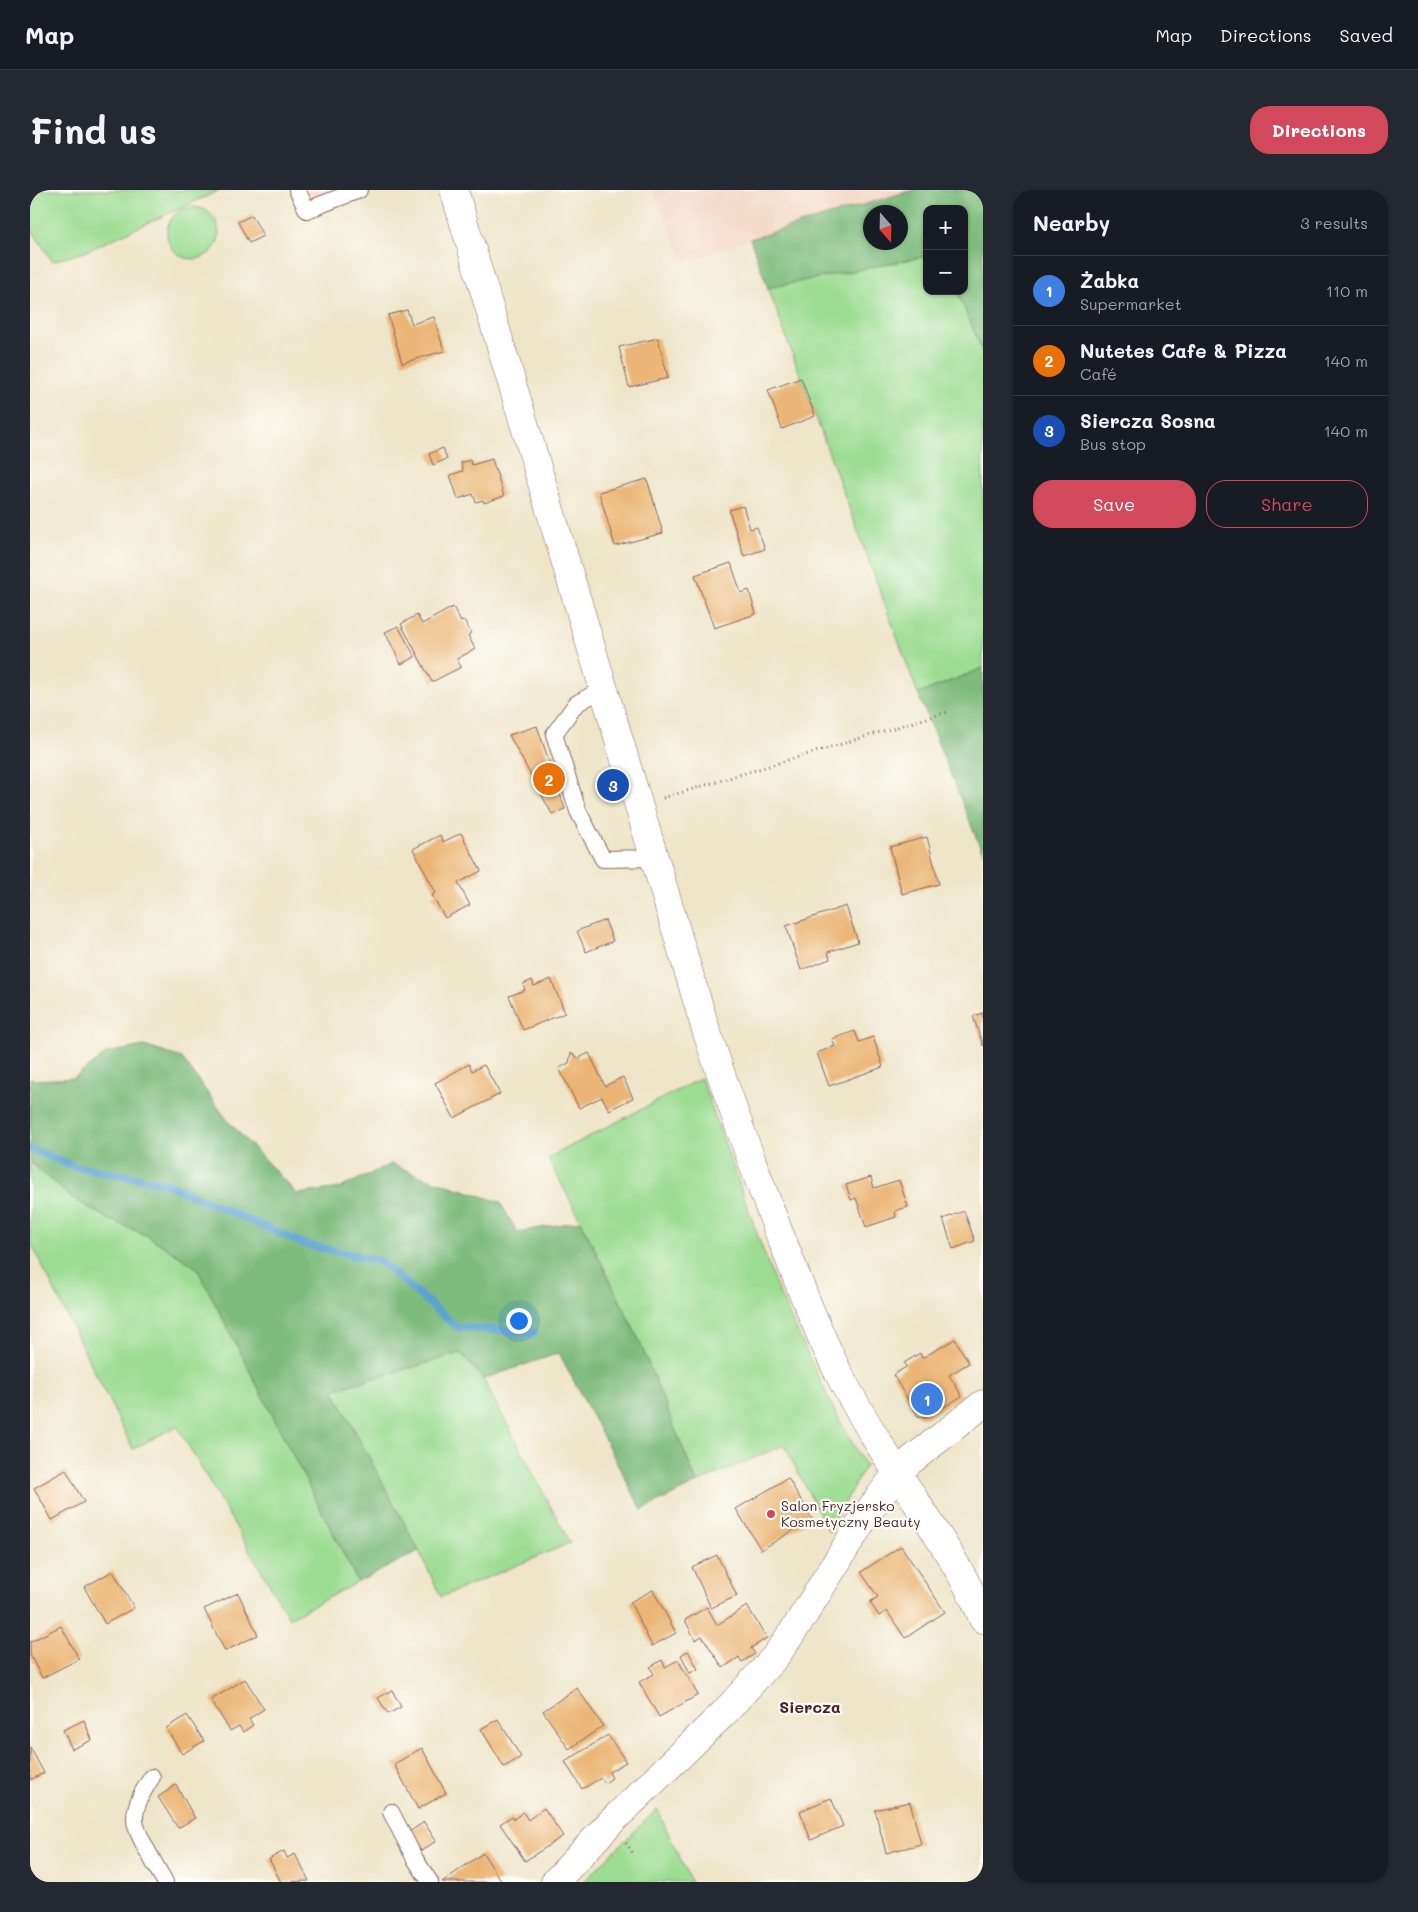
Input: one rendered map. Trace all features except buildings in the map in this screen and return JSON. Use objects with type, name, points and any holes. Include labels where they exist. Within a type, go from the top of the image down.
[{"type":"street","points":[[454,190],[720,1073],[770,1212],[809,1308],[841,1378],[897,1473],[945,1548],[966,1584],[983,1619]]},
{"type":"street","points":[[555,1882],[616,1817],[724,1713],[769,1664],[798,1624],[864,1518],[897,1473],[920,1452],[983,1404]]},
{"type":"lane","points":[[297,190],[307,210],[359,190]]},
{"type":"lane","points":[[604,688],[576,704],[554,734],[578,811],[603,859],[655,858]]},
{"type":"lane","points":[[152,1777],[141,1794],[135,1821],[147,1851],[166,1882]]},
{"type":"lane","points":[[390,1812],[415,1859],[430,1882]]},
{"type":"path","points":[[640,806],[947,712]]},
{"type":"shaded area","points":[[306,190],[334,190],[310,199]]},
{"type":"shaded area","points":[[653,190],[913,190],[750,239],[685,262]]},
{"type":"green space","points":[[30,190],[220,190],[82,253],[52,261],[30,227]]},
{"type":"green space","points":[[913,190],[983,190],[983,353],[959,295],[968,295],[968,205],[923,205],[923,257],[768,288],[750,239],[863,205],[863,250],[908,250],[908,205],[863,205]]},
{"type":"green space","points":[[188,207],[198,207],[212,214],[219,228],[219,238],[212,252],[198,259],[188,259],[178,255],[171,248],[167,238],[167,228],[171,218],[178,211]]},
{"type":"green space","points":[[923,257],[923,295],[959,295],[983,353],[983,668],[918,694],[768,288]]},
{"type":"green space","points":[[983,668],[983,854],[918,694]]},
{"type":"green space","points":[[144,1046],[182,1058],[228,1121],[297,1194],[340,1188],[391,1164],[420,1176],[500,1202],[517,1232],[581,1221],[637,1336],[697,1483],[642,1510],[559,1353],[483,1379],[461,1353],[333,1390],[419,1551],[358,1582],[197,1268],[148,1236],[108,1219],[71,1197],[30,1162],[30,1078],[35,1080],[74,1078],[107,1053]]},
{"type":"green space","points":[[701,1078],[777,1289],[835,1412],[865,1466],[829,1532],[784,1445],[697,1483],[637,1336],[548,1158]]},
{"type":"green space","points":[[30,1162],[71,1197],[108,1219],[148,1236],[197,1268],[358,1582],[289,1618],[177,1426],[133,1449],[30,1241]]},
{"type":"green space","points":[[461,1353],[483,1379],[570,1543],[441,1597],[419,1551],[333,1390]]},
{"type":"green space","points":[[657,1809],[691,1882],[583,1882]]},
{"type":"waterway","points":[[30,1149],[74,1166],[165,1183],[304,1244],[380,1261],[457,1327],[534,1333]]},
{"type":"place","name":"Nutetes Cafe & Pizza","points":[[549,779]]},
{"type":"place","name":"Siercza Sosna","points":[[613,785]]},
{"type":"place","name":"Żabka","points":[[927,1399]]},
{"type":"place","name":"Salon Fryzjersko Kosmetyczny Beauty","points":[[771,1514]]},
{"type":"district","name":"Siercza","points":[[810,1707]]}]
